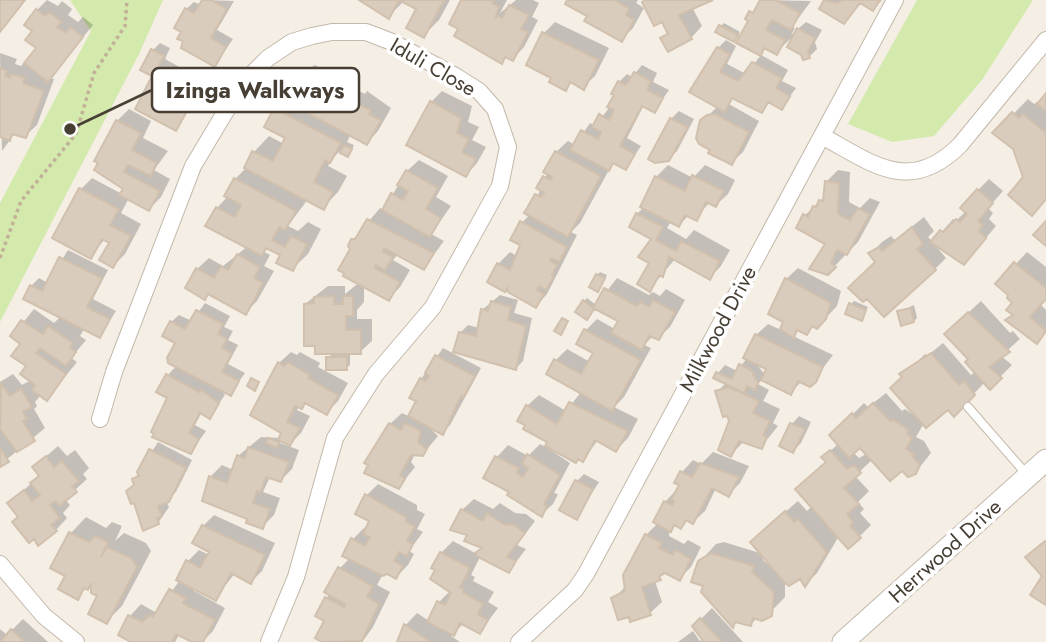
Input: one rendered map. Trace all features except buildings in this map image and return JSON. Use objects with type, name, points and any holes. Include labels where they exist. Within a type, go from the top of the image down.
[{"type":"street","name":"Milkwood Drive","points":[[519,642],[575,590],[586,574],[895,0]]},
{"type":"street","name":"Iduli Close","points":[[100,419],[114,372],[193,166],[242,84],[268,58],[292,42],[312,36],[332,32],[366,32],[392,42],[457,77],[479,91],[495,109],[508,147],[500,186],[433,307],[376,374],[335,438],[296,577],[282,616],[266,639]]},
{"type":"street","points":[[822,136],[891,171],[909,173],[928,169],[946,159],[960,145],[1046,40]]},
{"type":"street","name":"Herrwood Drive","points":[[843,642],[1046,460]]},
{"type":"street","points":[[0,564],[44,616],[76,642]]},
{"type":"lane","points":[[968,407],[1028,476]]},
{"type":"path","points":[[0,258],[21,201],[76,135],[94,73],[125,26],[127,0]]},
{"type":"green space","points":[[70,0],[163,0],[139,54],[0,322],[0,203],[91,31]]},
{"type":"green space","points":[[917,0],[1033,0],[982,80],[934,136],[892,142],[848,124]]},
{"type":"place","name":"Izinga Walkways","points":[[70,129]]}]
